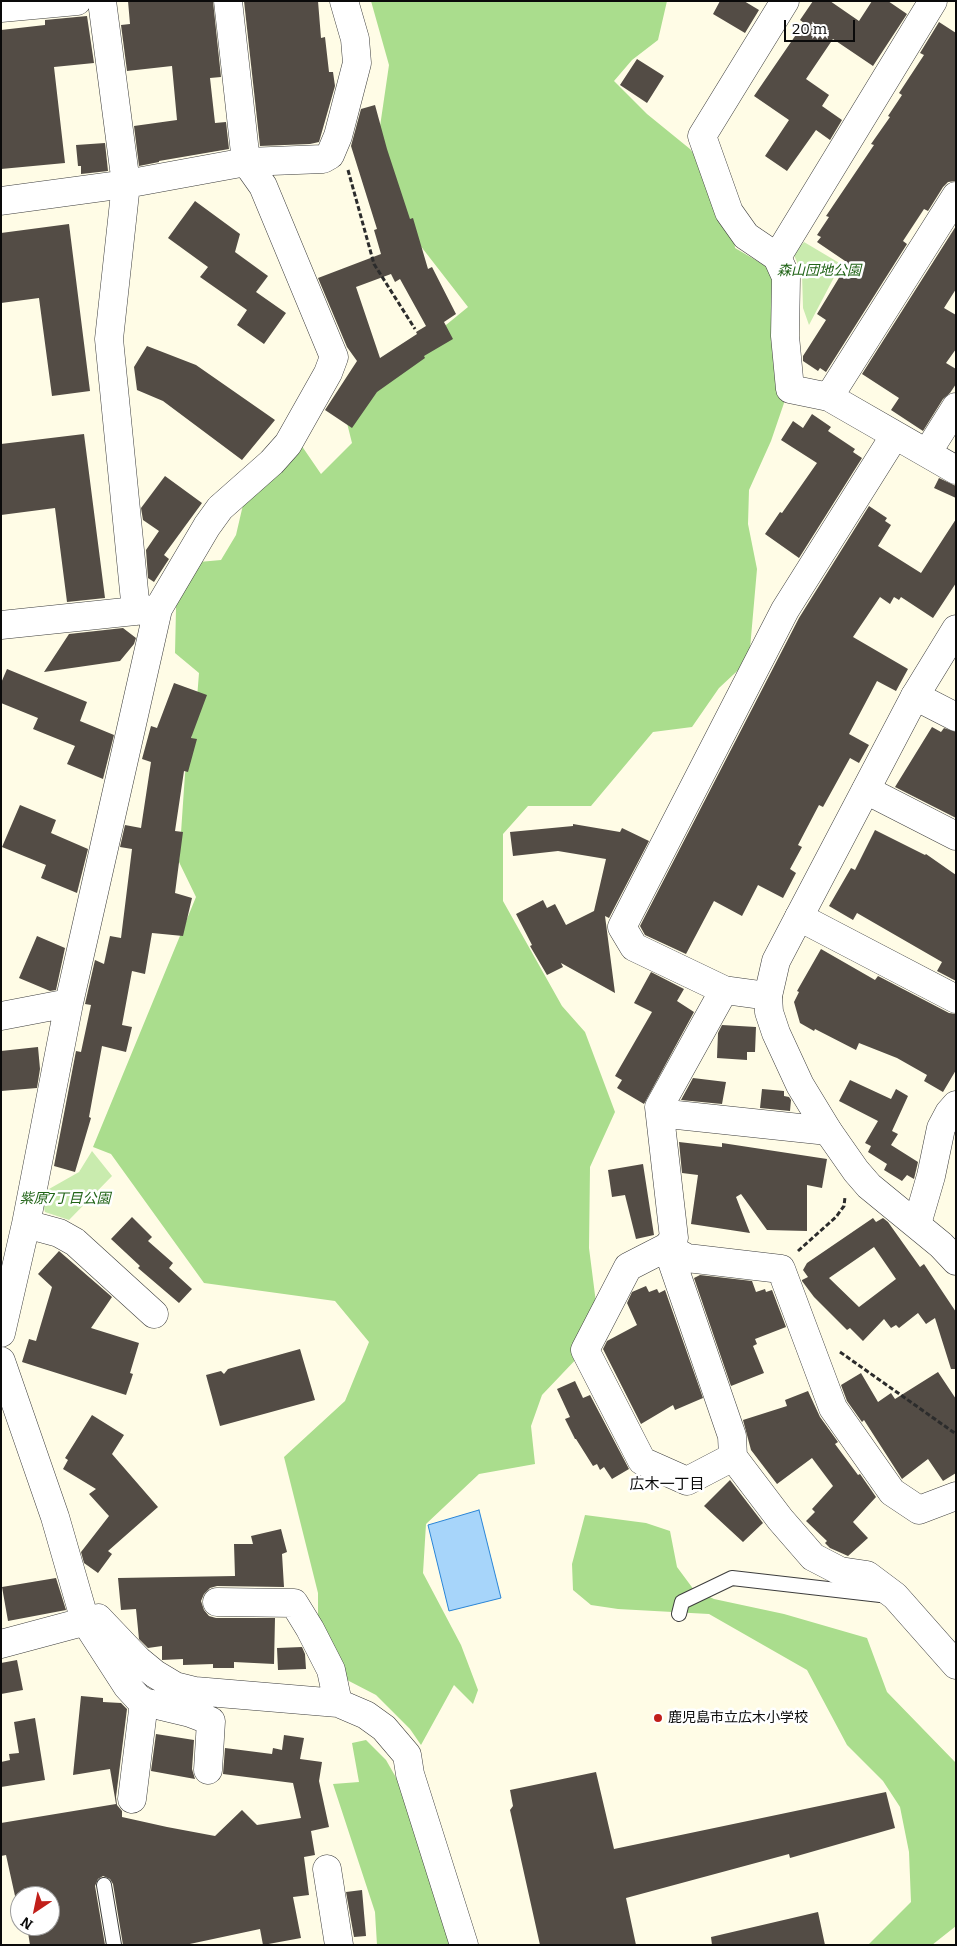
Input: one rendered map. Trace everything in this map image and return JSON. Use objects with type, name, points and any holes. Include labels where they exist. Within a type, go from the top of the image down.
[{"type":"street","points":[[1,8],[77,1]]},
{"type":"street","points":[[1,1332],[26,1224],[68,1003],[147,610],[109,339],[126,184],[102,1]]},
{"type":"street","points":[[1,626],[147,610],[220,508],[272,462],[288,444],[328,373],[334,357],[263,186],[246,162],[228,1]]},
{"type":"street","points":[[1,201],[126,184],[246,162],[323,159],[330,154],[338,136],[357,63],[355,39],[344,1]]},
{"type":"street","points":[[785,1],[702,136],[729,212],[746,236],[777,257],[786,277],[785,336],[790,389],[829,397],[956,470]]},
{"type":"street","points":[[777,257],[933,1]]},
{"type":"street","points":[[939,1],[956,10]]},
{"type":"street","points":[[829,397],[956,196]]},
{"type":"street","points":[[927,453],[956,407]]},
{"type":"street","points":[[768,996],[724,990],[634,947],[622,927],[785,610],[895,435]]},
{"type":"street","points":[[956,629],[915,696],[776,961],[768,996],[769,1012],[780,1042],[800,1085],[828,1131],[856,1171],[869,1186],[917,1224],[956,1261]]},
{"type":"street","points":[[915,696],[956,718]]},
{"type":"street","points":[[866,790],[956,836]]},
{"type":"street","points":[[799,917],[956,999]]},
{"type":"street","points":[[724,990],[659,1107],[674,1238],[667,1247],[628,1267],[585,1350],[642,1461],[687,1481],[734,1457]]},
{"type":"street","points":[[1,1016],[68,1003]]},
{"type":"street","points":[[917,1224],[929,1184],[941,1128],[956,1105]]},
{"type":"street","points":[[677,1115],[828,1131]]},
{"type":"street","points":[[26,1224],[59,1233],[75,1242],[154,1314]]},
{"type":"street","points":[[667,1247],[687,1258],[781,1269],[833,1408],[892,1492],[919,1510],[955,1498]]},
{"type":"street","points":[[667,1247],[732,1436],[734,1457],[780,1519],[813,1557],[840,1571],[867,1575],[895,1596],[956,1665]]},
{"type":"street","points":[[1,1361],[55,1516],[85,1621],[127,1686],[144,1702],[190,1713],[210,1721],[208,1770]]},
{"type":"street","points":[[217,1602],[294,1603],[331,1670],[338,1703]]},
{"type":"street","points":[[1,1644],[98,1618],[138,1660],[174,1686],[194,1692],[338,1703],[366,1715],[384,1728],[408,1754],[410,1774],[464,1945]]},
{"type":"street","points":[[132,1799],[144,1702]]},
{"type":"street","points":[[327,1869],[339,1945]]},
{"type":"lane","points":[[680,1614],[682,1602],[732,1578],[879,1596],[895,1596]]},
{"type":"lane","points":[[104,1885],[114,1945]]},
{"type":"path","points":[[338,136],[374,264],[415,329]]},
{"type":"path","points":[[781,1269],[801,1247],[836,1217],[844,1206],[846,1188],[856,1171]]},
{"type":"path","points":[[834,1348],[956,1434]]},
{"type":"green space","points":[[371,1],[667,1],[658,40],[632,60],[614,81],[647,114],[690,149],[714,180],[731,211],[735,248],[771,269],[785,366],[784,403],[771,441],[749,490],[748,524],[757,569],[749,660],[719,688],[692,727],[653,732],[591,806],[528,806],[503,834],[503,901],[562,1006],[585,1032],[615,1112],[590,1167],[589,1248],[600,1334],[542,1395],[531,1426],[535,1464],[479,1474],[426,1524],[423,1573],[461,1645],[478,1690],[473,1704],[454,1685],[421,1745],[410,1729],[376,1695],[347,1680],[318,1627],[318,1593],[284,1457],[345,1401],[369,1342],[335,1301],[204,1283],[111,1154],[93,1147],[196,897],[179,862],[185,774],[196,711],[199,673],[175,653],[177,564],[221,560],[236,535],[252,466],[297,439],[321,474],[352,443],[346,419],[386,374],[468,307],[409,231],[377,147],[389,65]]},
{"type":"green space","name":"森山団地公園","points":[[804,242],[841,264],[809,325],[803,308],[802,273],[793,253]]},
{"type":"green space","name":"紫原7丁目公園","points":[[92,1151],[112,1176],[69,1220],[45,1212],[42,1199],[49,1189],[79,1172]]},
{"type":"green space","points":[[585,1515],[646,1523],[670,1531],[677,1567],[694,1590],[714,1599],[784,1614],[867,1638],[887,1692],[956,1763],[956,1926],[932,1945],[868,1945],[911,1902],[909,1852],[900,1807],[883,1781],[847,1745],[807,1670],[709,1614],[618,1609],[591,1605],[573,1590],[572,1564]]},
{"type":"green space","points":[[366,1740],[386,1760],[410,1802],[459,1945],[377,1945],[375,1912],[333,1784],[359,1782],[352,1743]]},
{"type":"water","points":[[479,1510],[501,1598],[449,1611],[428,1525]]},
{"type":"building","points":[[128,1],[213,1],[221,77],[210,78],[215,123],[226,122],[229,149],[139,166],[134,126],[177,120],[172,66],[127,71],[121,25],[130,24]]},
{"type":"building","points":[[244,1],[318,1],[321,38],[325,37],[329,72],[333,72],[335,86],[319,142],[260,146]]},
{"type":"building","points":[[720,1],[744,1],[759,10],[745,33],[713,14]]},
{"type":"building","points":[[813,1],[830,1],[859,21],[872,1],[888,1],[907,14],[873,66],[833,39],[806,79],[829,95],[822,106],[842,120],[830,140],[816,130],[787,171],[765,156],[789,120],[754,96],[804,23],[800,20]]},
{"type":"building","points":[[87,16],[94,63],[54,67],[65,163],[1,169],[1,30],[45,25],[45,20]]},
{"type":"building","points":[[939,22],[956,33],[956,181],[948,182],[928,211],[924,209],[903,241],[907,244],[826,372],[820,368],[818,371],[803,361],[803,356],[826,320],[817,314],[848,263],[817,242],[821,237],[817,235],[829,217],[826,216],[874,145],[871,144],[890,117],[888,116],[902,95],[899,93],[924,55],[920,53]]},
{"type":"building","points":[[637,59],[664,76],[647,103],[620,85]]},
{"type":"building","points":[[375,105],[387,149],[410,219],[413,218],[428,269],[432,267],[456,314],[444,322],[453,339],[424,356],[425,358],[377,392],[352,428],[325,410],[357,361],[347,347],[318,278],[381,254],[374,230],[377,229],[351,146],[361,109]],"holes":[[[391,274],[395,282],[400,279],[426,326],[380,358],[356,287]]]},
{"type":"building","points":[[105,143],[108,171],[81,174],[81,166],[78,166],[76,145]]},
{"type":"building","points":[[195,201],[240,234],[235,252],[268,276],[256,292],[286,313],[264,344],[237,325],[247,310],[200,277],[208,267],[168,238]]},
{"type":"building","points":[[69,224],[90,391],[52,396],[39,298],[1,303],[1,233]]},
{"type":"building","points":[[956,226],[956,289],[944,308],[956,315],[956,349],[946,363],[956,369],[956,384],[943,399],[923,431],[891,410],[899,398],[862,374]]},
{"type":"building","points":[[147,346],[196,365],[275,420],[242,460],[163,401],[137,390],[134,367]]},
{"type":"building","points":[[812,414],[831,427],[828,431],[855,449],[853,452],[862,458],[799,558],[765,534],[817,463],[781,440],[793,421],[803,428]]},
{"type":"building","points":[[84,434],[105,598],[67,602],[55,508],[1,515],[1,444]]},
{"type":"building","points":[[165,476],[202,503],[164,555],[169,559],[154,582],[148,578],[146,550],[159,531],[143,520],[141,508]]},
{"type":"building","points":[[939,478],[956,486],[956,498],[934,488]]},
{"type":"building","points":[[869,506],[887,518],[885,521],[891,525],[878,546],[921,573],[956,519],[956,583],[933,618],[901,597],[899,600],[894,597],[890,604],[880,597],[853,637],[908,669],[896,691],[877,681],[849,734],[869,745],[859,763],[850,758],[823,807],[819,805],[798,845],[802,847],[790,869],[796,873],[783,898],[758,885],[742,916],[714,901],[686,954],[645,935],[640,926],[799,618]]},
{"type":"building","points":[[123,628],[136,638],[134,644],[120,661],[44,672],[69,634]]},
{"type":"building","points":[[7,669],[87,702],[80,721],[114,735],[103,779],[67,764],[75,746],[33,729],[38,718],[1,703],[1,683]]},
{"type":"building","points":[[174,683],[207,695],[191,738],[197,739],[188,772],[184,771],[175,831],[183,832],[175,893],[192,898],[183,936],[152,933],[145,974],[132,971],[122,1025],[132,1027],[126,1052],[102,1046],[89,1117],[91,1118],[75,1172],[54,1166],[76,1051],[81,1052],[91,1005],[85,1004],[95,960],[104,964],[110,936],[121,938],[132,849],[120,847],[125,825],[141,828],[151,762],[142,759],[151,726],[157,728]]},
{"type":"building","points":[[932,727],[941,732],[944,728],[956,732],[956,818],[895,787]]},
{"type":"building","points":[[20,805],[56,820],[51,833],[88,849],[77,893],[41,878],[46,865],[2,847]]},
{"type":"building","points":[[573,824],[620,832],[622,828],[649,841],[609,918],[605,916],[615,993],[561,963],[563,967],[547,975],[530,946],[532,945],[516,914],[543,900],[547,908],[555,904],[566,925],[594,911],[606,859],[558,851],[513,856],[510,832],[573,826]]},
{"type":"building","points":[[875,830],[926,854],[956,875],[956,981],[937,971],[942,962],[857,913],[853,920],[829,906],[851,868],[855,870]]},
{"type":"building","points":[[37,936],[65,948],[56,990],[50,991],[19,978]]},
{"type":"building","points":[[821,949],[875,980],[878,976],[949,1013],[956,1014],[956,1070],[943,1092],[924,1081],[927,1075],[897,1058],[859,1043],[856,1050],[800,1023],[794,1002],[799,992],[797,991]]},
{"type":"building","points":[[651,972],[684,989],[677,1001],[694,1012],[644,1104],[617,1088],[622,1080],[615,1076],[652,1012],[634,1003]]},
{"type":"building","points":[[722,1025],[756,1027],[755,1052],[747,1052],[747,1060],[717,1058],[718,1033]]},
{"type":"building","points":[[38,1047],[40,1069],[37,1088],[1,1091],[1,1051]]},
{"type":"building","points":[[693,1078],[726,1082],[722,1104],[681,1100]]},
{"type":"building","points":[[850,1080],[891,1099],[896,1089],[908,1096],[892,1131],[898,1134],[891,1145],[918,1162],[914,1179],[907,1175],[902,1181],[884,1170],[887,1164],[868,1152],[871,1146],[865,1143],[878,1121],[839,1101]]},
{"type":"building","points":[[762,1089],[784,1091],[784,1096],[789,1097],[791,1100],[790,1111],[760,1108]]},
{"type":"building","points":[[679,1142],[722,1147],[722,1143],[827,1159],[822,1188],[807,1185],[807,1231],[767,1230],[741,1194],[736,1197],[750,1233],[691,1224],[698,1175],[682,1173]]},
{"type":"building","points":[[643,1164],[654,1235],[636,1239],[625,1195],[612,1197],[608,1170]]},
{"type":"building","points":[[132,1217],[152,1237],[148,1241],[173,1263],[169,1268],[192,1289],[179,1303],[138,1268],[140,1266],[111,1239]]},
{"type":"building","points":[[873,1218],[876,1222],[883,1218],[888,1222],[920,1267],[924,1264],[956,1312],[956,1369],[951,1369],[935,1318],[926,1324],[918,1313],[899,1328],[896,1325],[891,1328],[884,1319],[863,1341],[850,1328],[847,1330],[814,1297],[802,1281],[808,1277],[803,1270],[807,1263]],"holes":[[[874,1247],[896,1279],[859,1307],[829,1278]]]},
{"type":"building","points":[[59,1251],[112,1297],[91,1328],[139,1343],[130,1373],[133,1374],[126,1395],[22,1362],[29,1339],[36,1341],[52,1287],[38,1274]]},
{"type":"building","points":[[700,1275],[752,1281],[756,1292],[765,1289],[766,1292],[772,1290],[786,1327],[755,1339],[757,1344],[753,1346],[764,1373],[731,1386],[694,1278]]},
{"type":"building","points":[[646,1286],[649,1292],[657,1289],[659,1293],[665,1290],[703,1398],[675,1410],[673,1405],[641,1424],[603,1349],[607,1341],[637,1325],[627,1303],[632,1292]]},
{"type":"building","points":[[300,1349],[315,1400],[220,1426],[206,1375],[221,1371],[224,1374],[228,1369]]},
{"type":"building","points":[[938,1372],[956,1399],[956,1473],[943,1481],[928,1459],[902,1479],[864,1420],[862,1422],[847,1401],[841,1385],[861,1373],[878,1402],[891,1393],[895,1399]]},
{"type":"building","points":[[575,1381],[583,1398],[590,1395],[629,1469],[612,1479],[604,1467],[600,1470],[597,1464],[593,1466],[575,1439],[565,1419],[570,1417],[557,1389]]},
{"type":"building","points":[[808,1391],[820,1417],[838,1442],[835,1444],[876,1497],[853,1522],[868,1538],[848,1556],[830,1548],[825,1543],[827,1541],[806,1521],[815,1512],[812,1509],[833,1486],[812,1458],[777,1484],[751,1450],[743,1420],[787,1406],[785,1400]]},
{"type":"building","points":[[92,1415],[124,1435],[112,1454],[158,1507],[108,1551],[112,1554],[98,1573],[84,1563],[81,1552],[109,1516],[89,1494],[96,1489],[63,1469],[68,1460],[65,1458]]},
{"type":"building","points":[[730,1480],[763,1523],[743,1542],[704,1506]]},
{"type":"building","points":[[281,1529],[287,1552],[282,1554],[284,1587],[217,1586],[210,1588],[204,1594],[201,1601],[204,1610],[209,1616],[216,1618],[275,1618],[274,1664],[234,1662],[234,1668],[213,1668],[213,1664],[183,1665],[183,1659],[162,1660],[162,1646],[148,1648],[139,1639],[136,1609],[121,1610],[118,1578],[235,1576],[234,1544],[253,1544],[251,1536]]},
{"type":"building","points":[[56,1578],[66,1610],[8,1621],[2,1587]]},
{"type":"building","points":[[302,1647],[305,1654],[306,1669],[278,1670],[277,1648]]},
{"type":"building","points":[[17,1660],[23,1690],[1,1694],[1,1663]]},
{"type":"building","points":[[81,1696],[103,1698],[103,1702],[121,1703],[127,1709],[116,1797],[117,1805],[122,1811],[122,1817],[215,1836],[242,1810],[257,1825],[301,1818],[293,1783],[223,1774],[225,1748],[272,1754],[273,1748],[282,1750],[284,1735],[304,1738],[300,1759],[322,1762],[319,1781],[329,1827],[311,1831],[315,1855],[304,1857],[309,1895],[293,1897],[301,1938],[263,1945],[260,1929],[185,1945],[123,1945],[113,1884],[110,1879],[103,1876],[98,1879],[95,1886],[105,1945],[30,1945],[29,1936],[60,1936],[60,1886],[13,1886],[6,1855],[1,1856],[1,1823],[116,1804],[110,1769],[73,1775]]},
{"type":"building","points":[[35,1718],[45,1780],[1,1787],[1,1762],[10,1760],[9,1754],[19,1753],[14,1722]]},
{"type":"building","points":[[156,1734],[194,1740],[192,1769],[195,1779],[151,1771]]},
{"type":"building","points":[[596,1772],[614,1849],[886,1792],[895,1828],[790,1858],[789,1854],[626,1898],[636,1945],[540,1945],[510,1810],[513,1806],[510,1790]]},
{"type":"building","points":[[362,1890],[366,1936],[354,1937],[346,1892]]},
{"type":"building","points":[[818,1912],[825,1945],[712,1945],[711,1937]]},
{"type":"place","name":"鹿児島市立広木小学校","points":[[658,1718]]},
{"type":"district","name":"広木一丁目","points":[[667,1485]]}]
